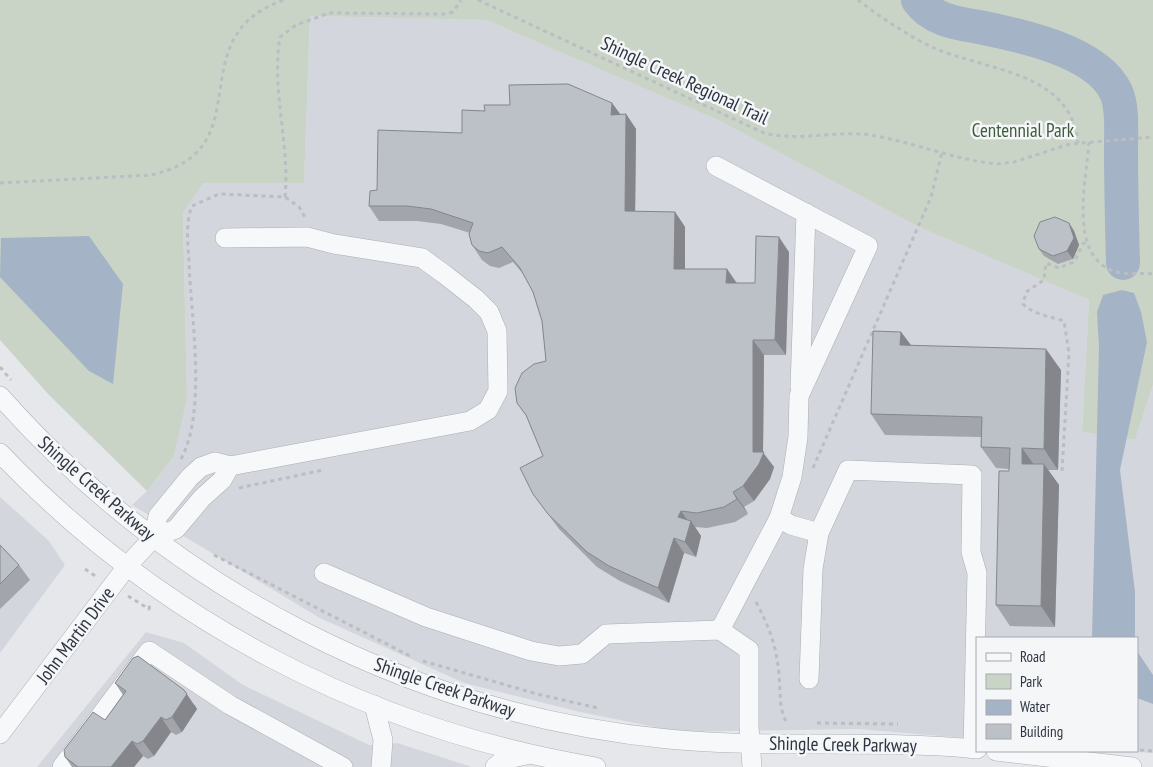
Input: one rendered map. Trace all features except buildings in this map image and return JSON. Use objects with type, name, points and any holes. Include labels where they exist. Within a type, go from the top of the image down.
[{"type":"street","points":[[716,166],[868,246],[799,396]]},
{"type":"street","points":[[720,630],[779,518],[792,477],[798,437],[806,213]]},
{"type":"street","points":[[153,538],[158,516],[190,477],[201,467],[215,462],[230,466],[470,421],[488,410],[498,391],[497,331],[490,312],[422,258],[334,244],[306,237],[225,238]]},
{"type":"street","name":"Shingle Creek Parkway","points":[[0,396],[26,426],[85,482],[153,538],[228,590],[301,631],[380,667],[462,696],[541,718],[584,727],[667,739],[751,743],[920,745],[975,748]]},
{"type":"street","name":"Shingle Creek Parkway","points":[[0,453],[68,518],[154,588],[222,632],[301,674],[374,705],[448,732],[529,754],[596,767]]},
{"type":"street","points":[[809,679],[813,569],[819,534],[848,470],[972,475],[971,552],[977,573],[976,637]]},
{"type":"street","points":[[779,518],[791,525],[819,534]]},
{"type":"street","name":"John Martin Drive","points":[[4,722],[128,566],[153,538]]},
{"type":"street","points":[[324,573],[426,617],[532,652],[559,656],[582,654],[606,634],[720,630],[749,650],[752,767]]},
{"type":"street","points":[[62,767],[149,651],[230,705],[343,767]]},
{"type":"street","points":[[975,748],[976,660]]},
{"type":"street","points":[[374,705],[383,740],[381,767]]},
{"type":"street","points":[[1004,752],[1132,767]]},
{"type":"street","points":[[495,767],[503,760],[529,754]]},
{"type":"path","points":[[0,183],[151,175],[175,168],[186,161],[203,146],[213,128],[226,56],[232,39],[255,13],[284,0]]},
{"type":"path","points":[[285,197],[286,150],[276,58],[280,37],[296,25],[329,13],[443,14],[453,12],[461,0]]},
{"type":"path","name":"Shingle Creek Regional Trail","points":[[478,0],[764,133],[790,138],[869,135],[998,164],[1014,162],[1056,147],[1078,143],[1153,137]]},
{"type":"path","points":[[858,0],[933,47],[1031,79],[1064,105],[1077,130],[1078,143]]},
{"type":"path","points":[[1088,142],[1082,220],[1087,241],[1096,258],[1103,266],[1112,271],[1153,274]]},
{"type":"path","points":[[813,469],[927,206],[942,152]]},
{"type":"path","points":[[178,463],[191,434],[194,396],[188,235],[192,206],[198,201],[219,194],[285,197],[299,207],[307,221],[306,237]]},
{"type":"path","points":[[1062,471],[1069,352],[1064,321],[1031,312],[1023,304],[1026,292],[1044,280],[1046,263],[1059,268],[1074,262],[1082,244],[1087,241]]},
{"type":"path","points":[[231,491],[326,469]]},
{"type":"path","points":[[753,598],[774,637],[779,675],[779,706],[787,724]]},
{"type":"path","points":[[1138,749],[1153,751]]},
{"type":"shaded area","points":[[310,16],[486,20],[720,121],[919,227],[1089,300],[1082,432],[1135,440],[1153,385],[1153,753],[1138,752],[1138,637],[976,637],[976,739],[858,729],[680,732],[580,712],[464,683],[320,618],[132,505],[147,491],[174,456],[187,400],[183,213],[202,183],[304,183]]},
{"type":"shaded area","points":[[0,497],[49,541],[65,565],[0,653]]},
{"type":"shaded area","points":[[146,632],[184,643],[243,685],[369,745],[397,743],[472,767],[37,767]]},
{"type":"green space","name":"Centennial Park","points":[[0,0],[1153,0],[1153,385],[1135,440],[1082,432],[1089,300],[919,227],[720,121],[486,20],[310,16],[304,183],[203,183],[183,213],[187,400],[174,456],[147,491],[49,395],[0,340]]},
{"type":"water","points":[[89,236],[123,284],[113,384],[89,371],[0,277],[1,238]]},
{"type":"water","points":[[1122,290],[1134,293],[1141,312],[1147,342],[1120,470],[1135,592],[1135,637],[1092,637],[1099,346],[1097,312],[1103,295]]},
{"type":"water","points":[[1138,652],[1153,675],[1153,704],[1138,698]]},
{"type":"waterway","points":[[918,0],[930,12],[945,19],[1035,40],[1055,47],[1092,66],[1106,78],[1116,92],[1121,112],[1123,263]]}]
